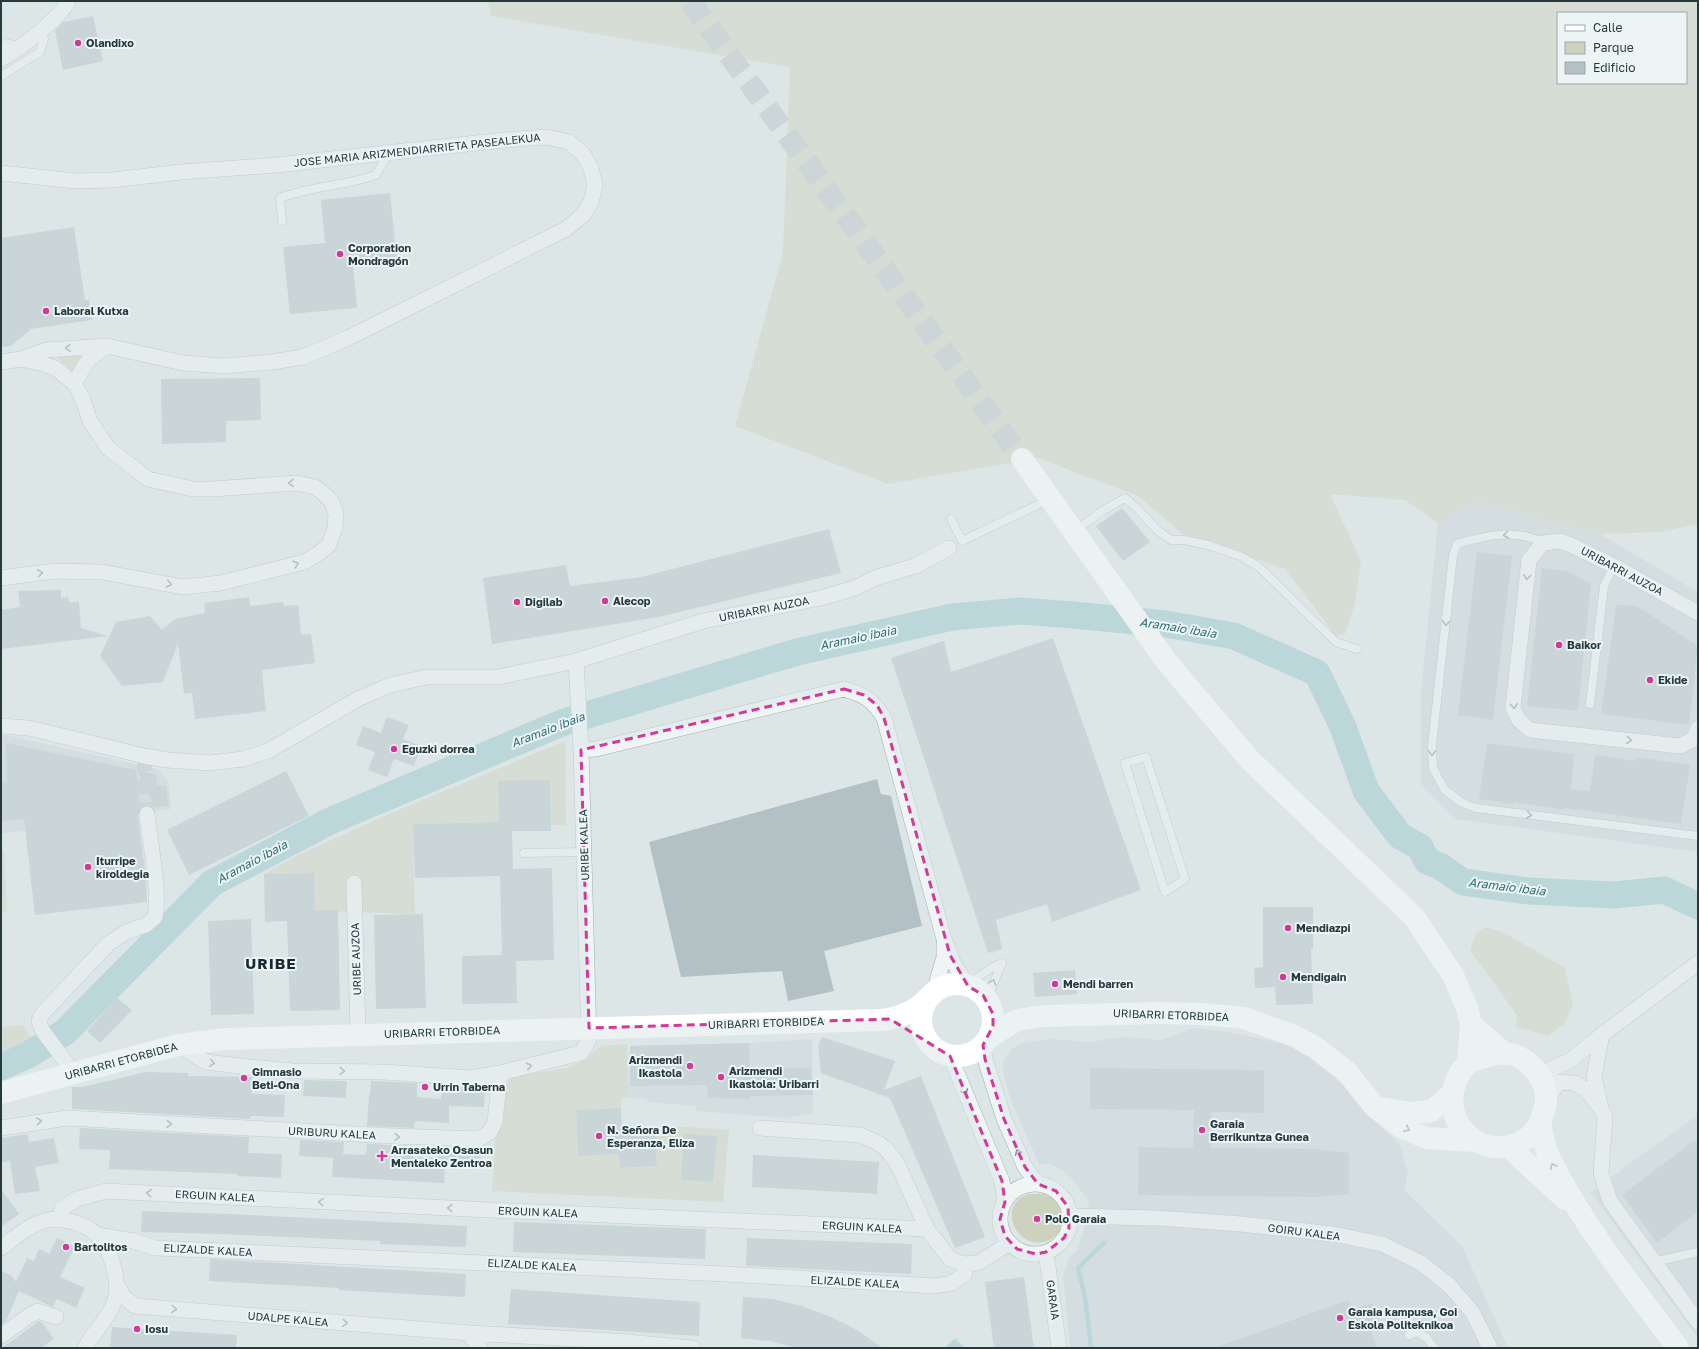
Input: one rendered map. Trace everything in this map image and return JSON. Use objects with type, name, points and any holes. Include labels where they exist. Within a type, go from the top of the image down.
[{"type":"street","points":[[1,59],[18,48],[43,28],[65,7],[68,1]]},
{"type":"street","name":"JOSE MARIA ARIZMENDIARRIETA PASEALEKUA","points":[[1,173],[75,181],[113,180],[181,172],[277,165],[504,140],[546,137],[569,142],[583,154],[591,168],[595,185],[591,202],[583,215],[566,229],[348,338],[303,357],[272,362],[224,366],[183,363],[107,346],[46,350],[21,360]]},
{"type":"street","points":[[75,384],[81,370],[90,357],[107,346]]},
{"type":"street","points":[[1,362],[21,360],[40,362],[55,368],[75,384],[83,400],[90,421],[108,448],[148,479],[193,489],[297,483],[315,487],[332,502],[336,514],[335,527],[328,545],[318,554],[304,562],[221,583],[183,587],[102,572],[55,571],[1,578]]},
{"type":"street","points":[[1022,459],[1167,662],[1250,760],[1414,917],[1453,975],[1467,1008],[1471,1024],[1468,1064]]},
{"type":"street","name":"URIBARRI AUZOA","points":[[1543,543],[1560,541],[1614,566],[1698,613]]},
{"type":"street","points":[[1543,543],[1529,560],[1513,708],[1518,719],[1530,730],[1680,746],[1694,739],[1698,728]]},
{"type":"street","name":"URIBARRI AUZOA","points":[[1,726],[29,728],[144,756],[167,760],[210,763],[243,759],[268,751],[358,699],[390,685],[426,677],[498,676],[576,662],[670,630],[703,621],[821,598],[855,588],[875,578],[915,566],[956,544]]},
{"type":"street","name":"URIBE KALEA","points":[[576,662],[581,750],[589,1028]]},
{"type":"street","points":[[581,750],[596,749],[844,689],[864,695],[876,705],[884,718],[944,939],[954,964],[968,986]]},
{"type":"street","points":[[74,1073],[60,1052],[42,1030],[39,1021],[42,1014],[108,944],[126,932],[146,925],[155,917],[157,907],[156,888],[147,814]]},
{"type":"street","name":"URIBE AUZOA","points":[[354,884],[358,1034]]},
{"type":"street","points":[[928,1042],[923,1032],[921,1020],[923,1009],[932,994],[944,957],[944,939]]},
{"type":"street","points":[[1539,1074],[1569,1061],[1602,1034],[1698,963]]},
{"type":"street","points":[[890,1019],[918,1009],[932,994],[946,986],[957,984],[968,986],[983,995],[989,1003],[993,1014],[993,1026],[986,1041],[985,1059],[1004,1119],[1025,1167],[1038,1184]]},
{"type":"street","points":[[989,1003],[1032,1017]]},
{"type":"street","name":"URIBARRI ETORBIDEA","points":[[1032,1017],[1087,1013],[1157,1013],[1203,1014],[1244,1018],[1295,1036],[1316,1048],[1346,1070],[1375,1107],[1401,1127],[1426,1138],[1475,1141]]},
{"type":"street","points":[[890,1019],[906,1027],[942,1053],[950,1056],[962,1056],[974,1052],[986,1041],[1017,1020],[1032,1017]]},
{"type":"street","name":"URIBARRI ETORBIDEA","points":[[1,1093],[178,1045],[226,1039],[890,1019]]},
{"type":"street","points":[[1471,1024],[1505,1054]]},
{"type":"street","points":[[178,1045],[206,1062],[256,1068],[294,1071],[384,1072],[470,1078],[500,1073],[581,1053],[589,1040],[589,1028]]},
{"type":"street","points":[[1594,1078],[1602,1034]]},
{"type":"street","points":[[1541,1123],[1525,1140],[1509,1147],[1490,1147],[1475,1141],[1463,1131],[1452,1111],[1452,1094],[1457,1077],[1468,1064],[1485,1057],[1509,1054],[1525,1061],[1539,1074],[1544,1085],[1547,1101]]},
{"type":"street","points":[[950,1056],[1002,1181],[1005,1202]]},
{"type":"street","points":[[1569,1061],[1579,1064],[1589,1071],[1594,1078],[1601,1108],[1605,1117],[1601,1173],[1610,1201],[1698,1322]]},
{"type":"street","points":[[1569,1061],[1547,1101],[1541,1123],[1546,1153],[1578,1212],[1678,1348]]},
{"type":"street","name":"URIBURU KALEA","points":[[1,1128],[67,1118],[392,1136],[479,1139],[490,1132],[495,1122],[500,1073]]},
{"type":"street","points":[[1558,1082],[1575,1083],[1585,1089],[1601,1108]]},
{"type":"street","points":[[1375,1107],[1411,1113],[1431,1111],[1452,1094]]},
{"type":"street","points":[[760,1128],[860,1135],[878,1143],[886,1149],[897,1163],[927,1229],[950,1259],[964,1264],[978,1262],[1010,1243]]},
{"type":"street","points":[[1509,1147],[1578,1212]]},
{"type":"street","points":[[1038,1184],[1048,1186],[1063,1198],[1068,1207],[1070,1216],[1069,1228],[1064,1238],[1056,1247],[1046,1252],[1036,1254],[1026,1253],[1010,1243],[1005,1236],[1000,1219],[1005,1202],[1011,1194],[1019,1188],[1038,1184]]},
{"type":"street","name":"ERGUIN KALEA","points":[[60,1220],[62,1208],[77,1199],[106,1191],[489,1210],[927,1229]]},
{"type":"street","name":"GOIRU KALEA","points":[[1070,1216],[1157,1218],[1241,1224],[1333,1234],[1382,1244],[1421,1263],[1450,1286],[1473,1313],[1490,1348]]},
{"type":"street","points":[[1,1248],[33,1225],[49,1220],[60,1220],[85,1226],[97,1235],[115,1270],[117,1284],[113,1304],[85,1348]]},
{"type":"street","name":"ELIZALDE KALEA","points":[[97,1235],[134,1241],[156,1248],[709,1273],[936,1286],[952,1283],[965,1274]]},
{"type":"street","name":"GARAIA","points":[[1046,1252],[1059,1348]]},
{"type":"street","name":"UDALPE KALEA","points":[[117,1284],[123,1296],[135,1306],[469,1333],[615,1341],[693,1348]]},
{"type":"street","points":[[1,1336],[38,1311],[56,1317]]},
{"type":"street","points":[[469,1333],[480,1348]]},
{"type":"lane","points":[[1,76],[40,52],[44,39],[43,28]]},
{"type":"lane","points":[[1,46],[7,43],[18,48]]},
{"type":"lane","points":[[282,220],[280,198],[294,193],[360,181],[376,175],[390,152]]},
{"type":"lane","points":[[951,519],[956,544],[1051,498]]},
{"type":"lane","points":[[1074,531],[1125,498],[1138,509],[1157,530],[1171,540],[1184,540],[1208,545],[1240,556],[1259,567],[1336,642],[1357,649]]},
{"type":"lane","points":[[1543,543],[1534,537],[1514,534],[1472,539],[1457,544],[1453,556],[1432,745],[1433,768],[1444,789],[1462,803],[1476,808],[1698,836]]},
{"type":"lane","points":[[1590,704],[1604,586],[1614,566]]},
{"type":"lane","points":[[1146,758],[1185,878],[1165,892],[1125,763],[1146,758]]},
{"type":"lane","points":[[524,853],[584,852]]},
{"type":"lane","points":[[968,986],[979,974],[1002,964],[991,989],[989,1003]]},
{"type":"lane","points":[[1654,1262],[1698,1252]]},
{"type":"lane","points":[[1409,1335],[1417,1332],[1427,1338],[1434,1348]]},
{"type":"highlighted area","points":[[844,689],[864,695],[877,705],[884,718],[950,955],[968,986],[983,995],[993,1014],[993,1026],[983,1045],[985,1059],[1004,1119],[1025,1167],[1038,1184],[1056,1191],[1068,1207],[1069,1228],[1064,1238],[1046,1252],[1036,1254],[1017,1249],[1005,1236],[1000,1219],[1005,1202],[1002,1181],[950,1056],[890,1019],[589,1028],[581,750]]},
{"type":"shaded area","points":[[1475,500],[1600,534],[1698,592],[1698,852],[1456,819],[1421,784],[1421,693],[1438,523]]},
{"type":"shaded area","points":[[6,735],[157,769],[168,780],[171,809],[1,834],[1,736]]},
{"type":"shaded area","name":"Garaia Berrikuntza Gunea","points":[[1191,1028],[1229,1032],[1285,1044],[1307,1056],[1344,1085],[1363,1108],[1400,1145],[1408,1173],[1404,1190],[1462,1246],[1508,1348],[1070,1348],[1063,1276],[1068,1259],[1077,1250],[1083,1231],[1089,1202],[1075,1182],[1063,1170],[1050,1164],[1039,1164],[1010,1098],[1003,1071],[1004,1059],[1012,1049],[1022,1043],[1053,1039],[1090,1042],[1123,1037],[1161,1040]]},
{"type":"shaded area","name":"Arizmendi Ikastola: Uribarri","points":[[812,1039],[813,1113],[786,1118],[696,1111],[696,1106],[647,1102],[647,1099],[629,1098],[630,1046],[749,1043]]},
{"type":"shaded area","points":[[1698,1115],[1698,1338],[1591,1193]]},
{"type":"green space","points":[[488,1],[1698,1],[1698,524],[1659,532],[1600,534],[1475,500],[1438,523],[1405,500],[1330,494],[1361,561],[1355,602],[1346,633],[1336,636],[1285,569],[1183,534],[1138,496],[1038,458],[888,484],[735,426],[783,253],[790,67],[491,16]]},
{"type":"green space","points":[[83,355],[73,372],[56,357]]},
{"type":"green space","points":[[565,741],[566,825],[551,825],[550,780],[499,822],[413,824],[415,914],[315,911],[314,873],[264,874],[294,857],[386,815]]},
{"type":"green space","points":[[1,850],[4,850],[7,912],[1,913]]},
{"type":"green space","points":[[1485,927],[1503,932],[1565,968],[1573,1004],[1565,1023],[1548,1036],[1516,1027],[1517,1015],[1470,950],[1476,934]]},
{"type":"green space","points":[[22,1025],[34,1041],[1,1051],[1,1027]]},
{"type":"green space","points":[[627,1044],[629,1098],[622,1098],[621,1108],[576,1110],[578,1156],[619,1154],[620,1168],[657,1166],[655,1132],[671,1126],[729,1130],[723,1202],[492,1191],[495,1139],[503,1120],[505,1084],[515,1076],[567,1068],[582,1061],[601,1046]]},
{"type":"green space","points":[[1028,1194],[1045,1194],[1057,1201],[1062,1215],[1060,1231],[1051,1239],[1041,1242],[1032,1242],[1024,1238],[1013,1224],[1013,1207],[1018,1200]]},
{"type":"water","points":[[955,1338],[965,1348],[945,1348]]},
{"type":"building","name":"Olandixo","points":[[93,16],[103,61],[63,70],[55,31],[63,22]]},
{"type":"building","name":"Corporation Mondragón","points":[[390,193],[397,262],[353,266],[357,308],[290,314],[283,247],[325,243],[321,200]]},
{"type":"building","name":"Laboral Kutxa","points":[[74,227],[85,300],[89,300],[92,320],[31,329],[11,346],[1,347],[1,238]]},
{"type":"building","points":[[260,378],[261,420],[226,421],[226,442],[162,444],[161,379]]},
{"type":"building","points":[[1122,508],[1150,542],[1123,561],[1096,526]]},
{"type":"building","name":"Alecop","points":[[829,529],[841,573],[659,617],[492,644],[483,578],[566,565],[570,586],[641,577]]},
{"type":"building","points":[[1477,552],[1512,556],[1493,720],[1458,715]]},
{"type":"building","name":"Baikor","points":[[1542,568],[1567,571],[1591,584],[1578,711],[1527,706]]},
{"type":"building","points":[[61,590],[61,598],[68,597],[69,602],[79,602],[81,628],[108,636],[1,649],[1,610],[20,607],[18,591]]},
{"type":"building","points":[[249,597],[250,606],[283,602],[284,606],[298,605],[301,635],[311,634],[315,663],[262,670],[266,711],[195,719],[192,693],[184,694],[178,643],[163,682],[122,686],[100,656],[116,622],[150,616],[162,630],[175,619],[205,613],[204,603]]},
{"type":"building","name":"Ekide","points":[[1616,605],[1637,606],[1698,646],[1689,725],[1601,714]]},
{"type":"building","points":[[1053,638],[1141,890],[1052,922],[1047,904],[996,920],[1002,949],[988,953],[891,658],[944,641],[951,672]]},
{"type":"building","name":"Eguzki dorrea","points":[[387,717],[409,725],[403,739],[421,746],[414,766],[394,759],[387,777],[368,770],[375,752],[356,745],[363,726],[381,733]]},
{"type":"building","points":[[6,743],[136,770],[140,808],[138,815],[146,880],[147,902],[35,915],[24,819],[1,821],[1,782],[7,782]]},
{"type":"building","points":[[1487,743],[1574,754],[1571,789],[1590,791],[1595,755],[1636,761],[1636,757],[1690,765],[1681,824],[1565,808],[1565,810],[1514,802],[1513,804],[1479,799]]},
{"type":"building","points":[[137,770],[157,775],[156,785],[166,786],[168,806],[155,807]]},
{"type":"building","points":[[286,771],[309,816],[189,875],[167,830]]},
{"type":"building","points":[[877,779],[881,794],[891,796],[922,926],[824,951],[834,991],[788,1001],[782,971],[681,977],[649,842]]},
{"type":"building","points":[[550,780],[551,831],[512,831],[513,869],[552,868],[554,960],[516,961],[517,1003],[462,1004],[462,956],[502,955],[500,876],[415,878],[413,824],[499,822],[498,781]]},
{"type":"building","points":[[314,873],[315,911],[338,910],[340,1010],[290,1011],[287,921],[265,922],[264,874]]},
{"type":"building","points":[[1263,907],[1313,907],[1313,949],[1311,949],[1313,1004],[1276,1005],[1275,987],[1255,988],[1254,968],[1263,967]]},
{"type":"building","points":[[423,914],[426,1008],[376,1009],[374,915]]},
{"type":"building","points":[[251,919],[254,1014],[211,1015],[208,921]]},
{"type":"building","name":"Mendi barren","points":[[1075,970],[1077,994],[1035,997],[1033,973]]},
{"type":"building","points":[[117,998],[132,1010],[100,1043],[87,1031]]},
{"type":"building","points":[[822,1037],[895,1061],[884,1090],[921,1076],[985,1237],[955,1248],[890,1098],[821,1073],[818,1047]]},
{"type":"building","name":"Arizmendi Ikastola","points":[[749,1043],[750,1069],[811,1068],[813,1095],[750,1096],[750,1099],[708,1098],[707,1085],[630,1086],[630,1046]]},
{"type":"building","name":"Garaia Berrikuntza Gunea","points":[[1090,1068],[1264,1070],[1264,1113],[1211,1112],[1211,1148],[1317,1149],[1349,1153],[1349,1194],[1316,1197],[1138,1195],[1139,1147],[1193,1148],[1194,1110],[1090,1109]]},
{"type":"building","points":[[146,1072],[188,1073],[188,1076],[252,1077],[252,1094],[285,1095],[284,1117],[250,1116],[250,1119],[72,1109],[72,1087],[82,1087]]},
{"type":"building","points":[[304,1080],[347,1081],[346,1098],[303,1096]]},
{"type":"building","points":[[371,1081],[417,1083],[417,1097],[441,1099],[442,1085],[470,1087],[485,1085],[484,1107],[449,1106],[449,1123],[415,1121],[414,1128],[367,1126]]},
{"type":"building","points":[[621,1108],[622,1128],[655,1126],[657,1166],[620,1168],[619,1154],[578,1156],[576,1110]]},
{"type":"building","points":[[80,1128],[249,1137],[248,1153],[282,1154],[281,1178],[237,1176],[237,1174],[109,1169],[110,1150],[79,1149]]},
{"type":"building","points":[[28,1134],[29,1142],[54,1138],[59,1163],[35,1167],[40,1191],[15,1194],[10,1161],[1,1162],[1,1138]]},
{"type":"building","points":[[684,1134],[717,1136],[713,1182],[681,1180]]},
{"type":"building","points":[[1698,1138],[1698,1212],[1657,1243],[1622,1195]]},
{"type":"building","points":[[300,1140],[344,1142],[343,1154],[366,1155],[367,1144],[413,1146],[413,1157],[437,1158],[438,1147],[481,1147],[480,1167],[445,1165],[444,1183],[332,1177],[333,1158],[299,1156]]},
{"type":"building","points":[[753,1155],[879,1162],[877,1194],[752,1187]]},
{"type":"building","points":[[1,1189],[19,1214],[1,1227]]},
{"type":"building","points":[[142,1211],[467,1226],[466,1247],[380,1244],[380,1241],[141,1232]]},
{"type":"building","points":[[514,1222],[706,1229],[705,1259],[513,1252]]},
{"type":"building","points":[[57,1238],[75,1246],[60,1277],[85,1288],[76,1308],[57,1299],[53,1307],[19,1291],[6,1321],[1,1325],[1,1271],[11,1275],[16,1282],[27,1258],[34,1261],[39,1249],[49,1254]]},
{"type":"building","points":[[747,1238],[912,1244],[911,1274],[746,1266]]},
{"type":"building","points":[[210,1259],[466,1274],[465,1297],[209,1281]]},
{"type":"building","points":[[1024,1277],[1034,1348],[994,1348],[985,1282]]},
{"type":"building","points":[[511,1289],[700,1302],[699,1336],[508,1324]]},
{"type":"building","points":[[743,1297],[773,1299],[801,1306],[829,1316],[857,1330],[883,1348],[797,1348],[770,1341],[741,1338]]},
{"type":"building","points":[[1348,1300],[1351,1310],[1372,1303],[1381,1327],[1371,1331],[1377,1348],[1220,1348],[1220,1346]]},
{"type":"building","points":[[39,1321],[42,1322],[54,1339],[41,1348],[2,1348]]},
{"type":"building","points":[[112,1327],[237,1335],[236,1348],[110,1348]]},
{"type":"waterway","name":"Aramaio ibaia","points":[[1,1067],[28,1055],[65,1032],[212,883],[330,821],[564,722],[797,652],[952,617],[1021,611],[1166,624],[1234,636],[1317,673],[1343,727],[1366,791],[1400,836],[1420,847],[1427,861],[1440,866],[1463,882],[1529,891],[1614,895],[1664,890],[1698,906]]},
{"type":"waterway","points":[[1091,1348],[1085,1297],[1078,1268],[1104,1243]]},
{"type":"tunnel","points":[[690,1],[1022,459]]},
{"type":"tunnel","points":[[144,756],[147,814]]},
{"type":"place","name":"Olandixo","points":[[78,43]]},
{"type":"place","name":"Corporation Mondragón","points":[[340,254]]},
{"type":"place","name":"Laboral Kutxa","points":[[46,311]]},
{"type":"place","name":"Alecop","points":[[605,601]]},
{"type":"place","name":"Digilab","points":[[517,602]]},
{"type":"place","name":"Baikor","points":[[1559,645]]},
{"type":"place","name":"Ekide","points":[[1650,680]]},
{"type":"place","name":"Eguzki dorrea","points":[[394,749]]},
{"type":"place","name":"Iturripe kiroldegia","points":[[88,867]]},
{"type":"place","name":"Mendiazpi","points":[[1288,928]]},
{"type":"place","name":"Mendigain","points":[[1283,977]]},
{"type":"place","name":"Mendi barren","points":[[1055,984]]},
{"type":"place","name":"Arizmendi Ikastola","points":[[690,1066]]},
{"type":"place","name":"Arizmendi Ikastola: Uribarri","points":[[721,1077]]},
{"type":"place","name":"Gimnasio Beti-Ona","points":[[244,1078]]},
{"type":"place","name":"Urrin Taberna","points":[[425,1087]]},
{"type":"place","name":"Garaia Berrikuntza Gunea","points":[[1202,1130]]},
{"type":"place","name":"N. Señora De Esperanza, Eliza","points":[[599,1136]]},
{"type":"place","name":"Arrasateko Osasun Mentaleko Zentroa","points":[[382,1156]]},
{"type":"place","name":"Polo Garaia","points":[[1037,1219]]},
{"type":"place","name":"Bartolitos","points":[[66,1247]]},
{"type":"place","name":"Garaia kampusa, Goi Eskola Politeknikoa","points":[[1340,1318]]},
{"type":"place","name":"Iosu","points":[[137,1329]]},
{"type":"district","name":"URIBE","points":[[271,964]]}]
